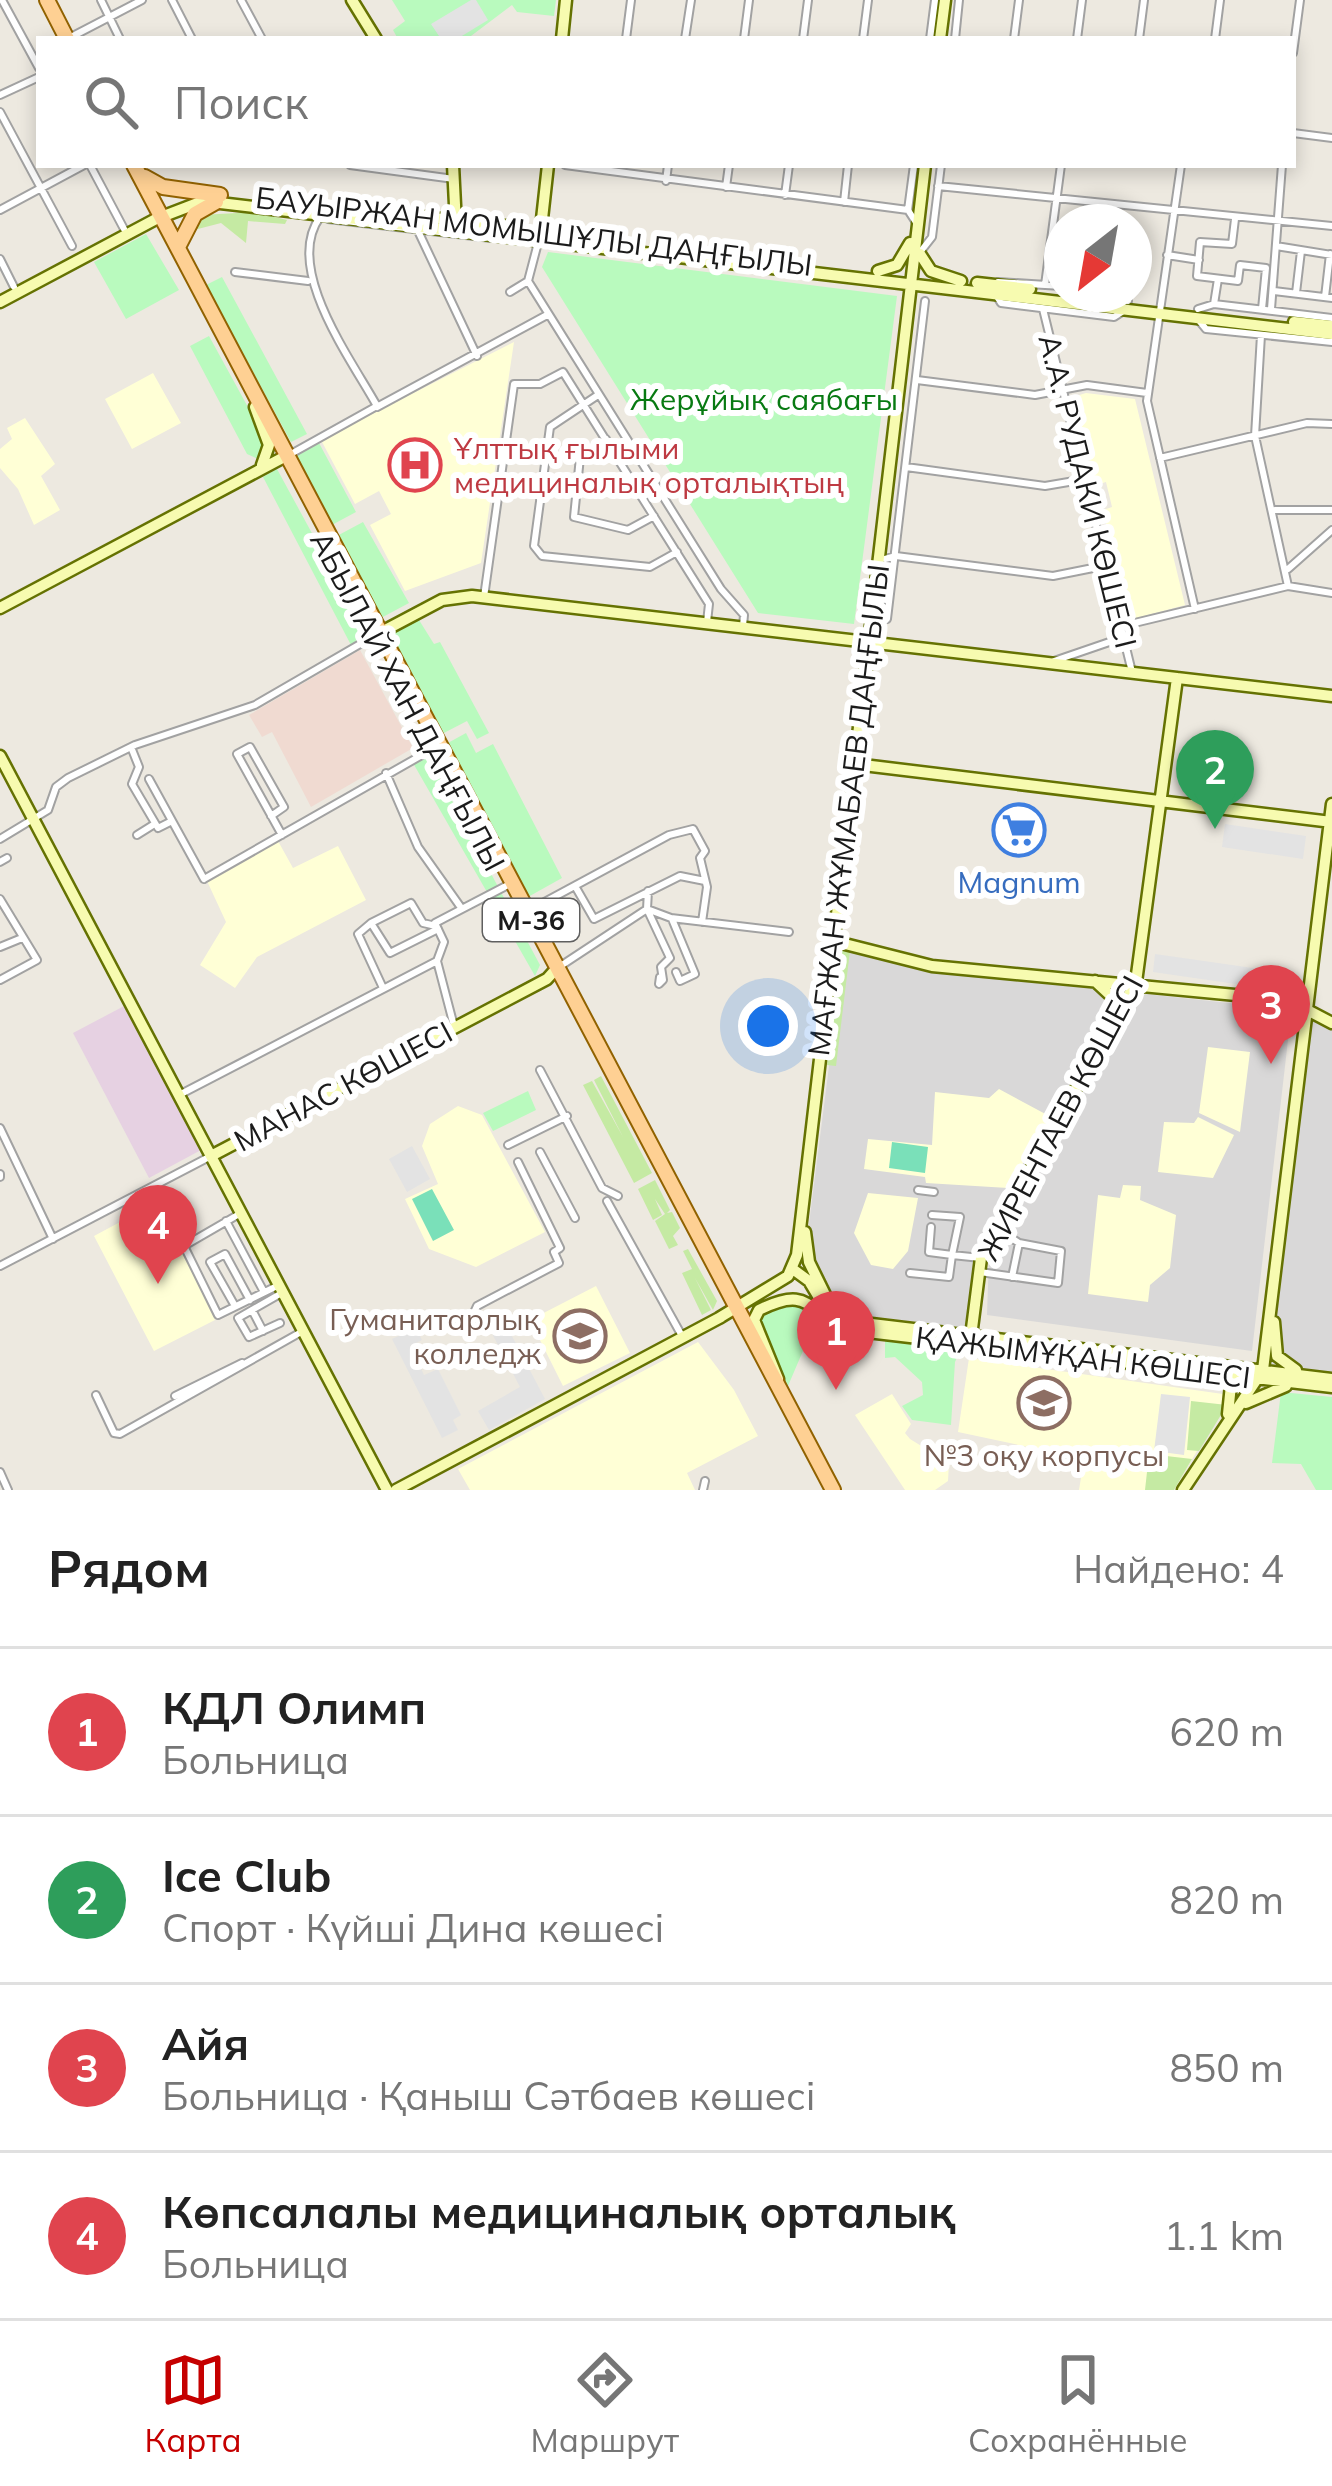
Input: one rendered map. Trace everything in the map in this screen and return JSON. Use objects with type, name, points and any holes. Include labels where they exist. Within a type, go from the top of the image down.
[{"type":"main road","points":[[44,0],[63,36]]},
{"type":"main road","points":[[352,0],[374,36]]},
{"type":"main road","points":[[563,36],[566,0]]},
{"type":"main road","points":[[947,36],[951,0]]},
{"type":"main road","name":"АБЫЛАЙ ХАН ДАҢҒЫЛЫ","points":[[134,168],[506,886],[830,1490]]},
{"type":"main road","points":[[137,168],[157,185],[218,198]]},
{"type":"main road","points":[[540,233],[548,168]]},
{"type":"main road","name":"МАҒЖАН ЖҰМАБАЕВ ДАҢҒЫЛЫ","points":[[871,643],[890,558],[917,227],[927,168]]},
{"type":"main road","name":"МАҒЖАН ЖҰМАБАЕВ ДАҢҒЫЛЫ","points":[[797,1272],[928,168]]},
{"type":"main road","points":[[456,172],[456,225]]},
{"type":"main road","name":"БАУЫРЖАН МОМЫШҰЛЫ ДАҢҒЫЛЫ","points":[[157,215],[189,197],[218,198],[1044,293]]},
{"type":"main road","points":[[178,247],[195,214],[218,198]]},
{"type":"main road","name":"БАУЫРЖАН МОМЫШҰЛЫ ДАҢҒЫЛЫ","points":[[218,198],[878,271],[995,289],[1044,290]]},
{"type":"main road","points":[[0,298],[14,286],[157,215]]},
{"type":"main road","points":[[0,298],[157,215]]},
{"type":"main road","name":"АБЫЛАЙ ХАН ДАҢҒЫЛЫ","points":[[157,215],[178,247],[283,457]]},
{"type":"main road","points":[[878,271],[900,263],[917,227]]},
{"type":"main road","points":[[920,252],[931,271],[962,281]]},
{"type":"main road","name":"БАУЫРЖАН МОМЫШҰЛЫ ДАҢҒЫЛЫ","points":[[1152,306],[1332,330]]},
{"type":"main road","name":"БАУЫРЖАН МОМЫШҰЛЫ ДАҢҒЫЛЫ","points":[[1196,312],[1311,319],[1332,330]]},
{"type":"main road","points":[[253,473],[265,462],[269,445],[255,407]]},
{"type":"main road","points":[[0,608],[283,457]]},
{"type":"main road","points":[[377,634],[442,600],[484,597],[1332,696]]},
{"type":"main road","name":"ЖИРЕНТАЕВ КӨШЕСІ","points":[[971,1339],[982,1258],[1136,982],[1177,678]]},
{"type":"main road","name":"АБЫЛАЙ ХАН ДАҢҒЫЛЫ","points":[[436,747],[526,911],[731,1311],[830,1490]]},
{"type":"main road","points":[[0,756],[391,1490],[752,1302],[788,1290],[802,1292],[839,1323]]},
{"type":"main road","points":[[858,764],[1331,822]]},
{"type":"main road","points":[[1329,1381],[1281,1363],[1272,1323],[1332,804]]},
{"type":"main road","points":[[1185,1490],[1264,1374],[1332,848]]},
{"type":"main road","points":[[836,941],[932,966],[1136,982],[1292,1001],[1332,1023]]},
{"type":"main road","name":"МАҒЖАН ЖҰМАБАЕВ ДАҢҒЫЛЫ","points":[[797,1272],[836,941]]},
{"type":"main road","name":"МАНАС КӨШЕСІ","points":[[211,1156],[554,972]]},
{"type":"main road","points":[[1292,1001],[1303,994],[1312,973]]},
{"type":"main road","points":[[1093,979],[1119,997],[1122,1006]]},
{"type":"main road","points":[[1269,998],[1298,1012],[1306,1026]]},
{"type":"main road","points":[[805,1232],[809,1262],[839,1323]]},
{"type":"main road","points":[[714,1267],[736,1292],[772,1286]]},
{"type":"main road","points":[[797,1272],[839,1323]]},
{"type":"main road","points":[[731,1311],[797,1272]]},
{"type":"main road","points":[[752,1302],[797,1272]]},
{"type":"main road","points":[[779,1394],[776,1368],[755,1314],[791,1296],[839,1323]]},
{"type":"main road","points":[[939,1331],[963,1324],[976,1297]]},
{"type":"main road","points":[[976,1297],[982,1324],[1006,1339]]},
{"type":"main road","name":"ҚАЖЫМҰҚАН КӨШЕСІ","points":[[839,1323],[1216,1364],[1301,1383],[1329,1381]]},
{"type":"main road","name":"ҚАЖЫМҰҚАН КӨШЕСІ","points":[[839,1323],[1183,1369],[1329,1381]]},
{"type":"main road","points":[[1216,1364],[1250,1362],[1272,1323]]},
{"type":"main road","points":[[1183,1369],[1231,1385],[1230,1410],[1185,1490]]},
{"type":"main road","points":[[1216,1437],[1264,1374]]},
{"type":"main road","points":[[1246,1403],[1273,1388],[1301,1383]]},
{"type":"street","points":[[2,0],[36,66]]},
{"type":"street","points":[[100,0],[119,36]]},
{"type":"street","points":[[71,36],[142,0]]},
{"type":"street","points":[[172,0],[190,36]]},
{"type":"street","points":[[241,0],[260,36]]},
{"type":"street","points":[[626,36],[631,0]]},
{"type":"street","points":[[686,36],[691,0]]},
{"type":"street","points":[[744,36],[749,0]]},
{"type":"street","points":[[803,36],[808,0]]},
{"type":"street","points":[[863,36],[868,0]]},
{"type":"street","points":[[930,36],[935,0]]},
{"type":"street","points":[[1014,36],[1019,0]]},
{"type":"street","points":[[1077,36],[1082,0]]},
{"type":"street","points":[[1139,36],[1144,0]]},
{"type":"street","points":[[1215,36],[1220,0]]},
{"type":"street","points":[[1295,36],[1300,0]]},
{"type":"street","points":[[0,95],[36,74]]},
{"type":"street","points":[[0,112],[4,131],[72,246]]},
{"type":"street","points":[[1296,133],[1332,138]]},
{"type":"street","points":[[0,210],[81,168]]},
{"type":"street","points":[[89,168],[124,229]]},
{"type":"street","points":[[395,168],[456,172]]},
{"type":"street","points":[[610,168],[666,181],[908,210]]},
{"type":"street","points":[[666,181],[668,168]]},
{"type":"street","points":[[726,188],[729,168]]},
{"type":"street","points":[[785,195],[789,168]]},
{"type":"street","points":[[844,202],[848,168]]},
{"type":"street","points":[[914,168],[908,210],[917,227]]},
{"type":"street","name":"МАҒЖАН ЖҰМАБАЕВ ДАҢҒЫЛЫ","points":[[920,252],[932,237],[940,168]]},
{"type":"street","points":[[1055,204],[1061,168]]},
{"type":"street","points":[[1181,168],[1147,393],[1195,609]]},
{"type":"street","points":[[1267,309],[1274,291],[1282,168]]},
{"type":"street","points":[[938,186],[1332,226]]},
{"type":"street","points":[[377,407],[310,281],[312,227],[322,213],[332,224],[488,241],[496,233]]},
{"type":"street","points":[[1235,219],[1232,244],[1200,242],[1198,276],[1238,281],[1240,265],[1266,268],[1267,309]]},
{"type":"street","points":[[419,233],[477,356]]},
{"type":"street","points":[[540,233],[528,281],[721,590],[744,615],[743,626]]},
{"type":"street","points":[[1274,291],[1329,297],[1331,255],[1276,246]]},
{"type":"street","points":[[1296,293],[1300,251]]},
{"type":"street","points":[[1166,255],[1199,260]]},
{"type":"street","points":[[0,260],[14,286]]},
{"type":"street","points":[[235,272],[245,269],[310,281]]},
{"type":"street","points":[[1214,304],[1218,279]]},
{"type":"street","points":[[1043,309],[1001,303],[995,289],[1001,280],[1044,285]]},
{"type":"street","points":[[510,292],[528,281]]},
{"type":"street","points":[[887,619],[890,558],[925,301]]},
{"type":"street","points":[[1311,319],[1214,304],[1196,312],[1206,329],[1261,335],[1332,330]]},
{"type":"street","name":"А.А. РУДАКИ КӨШЕСІ","points":[[1043,309],[1132,673]]},
{"type":"street","points":[[1070,312],[1114,317],[1118,312]]},
{"type":"street","points":[[283,457],[547,315]]},
{"type":"street","points":[[911,328],[921,342]]},
{"type":"street","points":[[1261,335],[1255,436],[1276,510],[1288,586]]},
{"type":"street","points":[[484,597],[514,384],[540,384],[563,371],[709,604]]},
{"type":"street","points":[[917,380],[1035,395],[1087,385],[1147,393]]},
{"type":"street","points":[[598,395],[550,427],[534,546],[542,556],[650,567],[676,552]]},
{"type":"street","points":[[1159,458],[1307,423],[1332,424]]},
{"type":"street","points":[[606,439],[580,457],[574,517],[628,530],[654,516]]},
{"type":"street","points":[[906,467],[1045,486],[1086,478]]},
{"type":"street","points":[[641,495],[655,485]]},
{"type":"street","points":[[1276,510],[1332,510]]},
{"type":"street","points":[[1288,569],[1332,530]]},
{"type":"street","points":[[890,558],[1053,576],[1108,565]]},
{"type":"street","points":[[1122,626],[1288,586],[1332,593]]},
{"type":"street","points":[[707,622],[709,604],[721,590]]},
{"type":"street","points":[[0,839],[48,810],[60,783],[130,747],[247,709],[377,634]]},
{"type":"street","points":[[1048,663],[1124,637]]},
{"type":"street","points":[[130,747],[139,767],[132,784],[153,825]]},
{"type":"street","points":[[272,816],[284,807],[250,747],[237,754],[282,835]]},
{"type":"street","points":[[149,779],[203,879],[436,747]]},
{"type":"street","points":[[248,775],[259,763]]},
{"type":"street","points":[[386,773],[418,847],[462,909]]},
{"type":"street","points":[[137,835],[172,821]]},
{"type":"street","points":[[526,911],[654,844],[693,829],[705,851],[700,858],[705,881],[702,922]]},
{"type":"street","points":[[574,886],[594,919],[680,876],[705,881]]},
{"type":"street","points":[[371,923],[390,953],[506,886]]},
{"type":"street","points":[[648,891],[647,909],[670,958],[660,977]]},
{"type":"street","points":[[0,899],[37,960],[0,980]]},
{"type":"street","points":[[383,988],[358,934],[411,903],[423,923],[437,928],[444,942],[437,961],[454,1028]]},
{"type":"street","points":[[554,972],[647,909]]},
{"type":"street","points":[[647,909],[672,920],[789,932]]},
{"type":"street","points":[[656,928],[672,920]]},
{"type":"street","points":[[672,920],[695,974],[680,981],[676,972]]},
{"type":"street","points":[[0,947],[22,938]]},
{"type":"street","points":[[179,1095],[437,961]]},
{"type":"street","points":[[540,1070],[602,1188],[618,1196]]},
{"type":"street","points":[[508,1145],[567,1116]]},
{"type":"street","points":[[0,1128],[53,1239]]},
{"type":"street","points":[[0,1153],[9,1147]]},
{"type":"street","points":[[540,1152],[575,1218]]},
{"type":"street","name":"МАНАС КӨШЕСІ","points":[[0,1267],[211,1156]]},
{"type":"street","points":[[472,1318],[477,1306],[560,1263],[554,1252],[560,1248],[518,1162]]},
{"type":"street","points":[[918,1190],[934,1192]]},
{"type":"street","points":[[607,1201],[682,1336]]},
{"type":"street","points":[[241,1213],[184,1249],[218,1316],[264,1292],[281,1289]]},
{"type":"street","points":[[910,1273],[949,1277],[960,1217],[932,1215]]},
{"type":"street","points":[[226,1221],[264,1292]]},
{"type":"street","points":[[931,1227],[928,1252],[982,1258]]},
{"type":"street","points":[[980,1272],[1058,1283],[1060,1251],[1018,1243],[996,1228]]},
{"type":"street","points":[[1012,1277],[1018,1243]]},
{"type":"street","points":[[235,1306],[211,1262],[225,1254],[250,1300]]},
{"type":"street","points":[[235,1271],[248,1263]]},
{"type":"street","points":[[280,1323],[249,1337],[238,1318],[281,1289]]},
{"type":"street","points":[[252,1310],[263,1331]]},
{"type":"street","points":[[175,1396],[303,1331]]},
{"type":"street","points":[[96,1395],[114,1433],[120,1434],[244,1362]]},
{"type":"street","points":[[0,1472],[8,1490]]},
{"type":"shaded area","points":[[471,0],[476,0],[488,20],[462,36],[439,36],[431,24]]},
{"type":"shaded area","name":"Ұлттық ғылыми медициналық орталықтың","points":[[514,342],[481,563],[405,591],[370,525],[391,514],[379,491],[355,504],[321,440]]},
{"type":"shaded area","points":[[153,373],[181,423],[132,449],[105,399]]},
{"type":"shaded area","points":[[1086,393],[1135,399],[1185,605],[1129,620],[1103,510],[1112,507],[1106,482],[1096,485],[1073,397]]},
{"type":"shaded area","points":[[25,418],[55,464],[41,476],[60,510],[34,525],[18,489],[0,468],[0,449],[12,439],[7,428]]},
{"type":"shaded area","points":[[360,650],[413,748],[311,807],[272,732],[262,737],[249,715]]},
{"type":"shaded area","points":[[1225,824],[1306,836],[1303,859],[1222,847]]},
{"type":"shaded area","points":[[278,841],[293,868],[338,846],[366,900],[257,957],[235,988],[200,965],[226,922],[207,881]]},
{"type":"shaded area","points":[[844,948],[933,969],[1127,986],[977,1257],[967,1328],[840,1313],[803,1271]]},
{"type":"shaded area","points":[[1155,954],[1288,973],[1285,991],[1153,972]]},
{"type":"shaded area","points":[[1145,994],[1257,1006],[1290,1023],[1252,1351],[987,1315],[989,1256],[1083,1088]]},
{"type":"shaded area","points":[[126,1005],[201,1150],[149,1178],[73,1033]]},
{"type":"shaded area","points":[[1313,1011],[1327,1020],[1332,1015],[1332,1379],[1268,1371]]},
{"type":"shaded area","points":[[1208,1047],[1250,1052],[1240,1132],[1199,1113]]},
{"type":"shaded area","points":[[999,1089],[1051,1117],[1008,1188],[926,1183],[925,1177],[864,1169],[868,1139],[932,1145],[935,1092],[989,1098]]},
{"type":"shaded area","points":[[458,1106],[482,1115],[545,1232],[476,1267],[429,1249],[405,1199],[438,1184],[422,1146],[430,1124]]},
{"type":"shaded area","points":[[1198,1117],[1234,1135],[1213,1178],[1158,1172],[1164,1122],[1194,1123]]},
{"type":"shaded area","points":[[412,1146],[430,1179],[407,1192],[389,1159]]},
{"type":"shaded area","points":[[1123,1185],[1141,1186],[1140,1200],[1176,1215],[1170,1268],[1150,1285],[1148,1302],[1088,1294],[1098,1195],[1120,1198]]},
{"type":"shaded area","points":[[176,1192],[193,1228],[185,1233],[181,1249],[215,1320],[154,1351],[94,1236]]},
{"type":"shaded area","points":[[868,1193],[918,1198],[908,1251],[893,1269],[871,1265],[854,1233]]},
{"type":"shaded area","name":"Гуманитарлық колледж","points":[[596,1286],[630,1353],[563,1386],[530,1320]]},
{"type":"shaded area","points":[[502,1317],[545,1399],[489,1430],[478,1411],[520,1387],[487,1324]]},
{"type":"shaded area","points":[[416,1328],[422,1340],[410,1346],[424,1375],[438,1369],[461,1415],[453,1420],[458,1430],[442,1438],[392,1339]]},
{"type":"shaded area","points":[[698,1342],[734,1390],[758,1436],[687,1473],[695,1490],[470,1490],[458,1469]]},
{"type":"shaded area","points":[[969,1358],[1230,1395],[1174,1490],[1079,1490],[1084,1459],[958,1432]]},
{"type":"shaded area","points":[[892,1394],[911,1424],[905,1433],[949,1463],[948,1481],[935,1490],[905,1490],[855,1415]]},
{"type":"shaded area","points":[[1161,1394],[1190,1397],[1184,1455],[1154,1451]]},
{"type":"green space","points":[[392,0],[556,0],[554,16],[517,12],[512,5],[471,36],[396,36],[393,30],[405,21]]},
{"type":"green space","points":[[255,212],[287,220],[285,224],[248,221],[246,243],[221,223],[194,230],[201,215]]},
{"type":"green space","points":[[146,234],[179,290],[126,319],[94,262]]},
{"type":"green space","name":"Жерұйық саябағы","points":[[548,252],[897,296],[854,624],[758,613],[542,267]]},
{"type":"green space","points":[[222,277],[307,434],[291,442],[206,285]]},
{"type":"green space","points":[[209,336],[249,409],[263,449],[258,459],[247,454],[190,346]]},
{"type":"green space","points":[[319,443],[356,512],[330,526],[293,457]]},
{"type":"green space","points":[[277,469],[363,627],[362,637],[351,645],[263,477]]},
{"type":"green space","points":[[363,522],[409,603],[381,618],[335,537]]},
{"type":"green space","points":[[419,620],[434,644],[440,642],[489,733],[477,739],[467,721],[440,735],[387,634]]},
{"type":"green space","points":[[466,733],[476,753],[493,744],[562,878],[528,897],[446,744]]},
{"type":"green space","points":[[428,756],[540,965],[535,976],[413,763]]},
{"type":"green space","points":[[841,950],[850,951],[836,1066],[827,1065]]},
{"type":"green space","points":[[601,1076],[652,1173],[634,1183],[583,1085],[592,1081],[623,1137],[594,1080]]},
{"type":"green space","points":[[528,1091],[536,1110],[493,1131],[483,1113]]},
{"type":"green space","points":[[892,1142],[928,1147],[925,1173],[889,1168]]},
{"type":"green space","points":[[655,1180],[670,1210],[667,1213],[672,1212],[680,1228],[673,1236],[678,1245],[669,1249],[655,1221],[665,1214],[655,1199],[662,1215],[653,1220],[638,1189]]},
{"type":"green space","points":[[432,1189],[454,1230],[433,1241],[412,1199]]},
{"type":"green space","points":[[688,1249],[717,1301],[713,1310],[695,1278],[711,1310],[702,1315],[682,1273],[692,1269],[683,1251]]},
{"type":"green space","points":[[787,1298],[811,1309],[830,1335],[811,1332],[785,1393],[757,1320]]},
{"type":"green space","points":[[885,1339],[962,1347],[955,1362],[951,1425],[912,1420],[902,1406],[923,1395],[922,1382],[895,1357],[885,1358]]},
{"type":"green space","points":[[1281,1392],[1332,1397],[1332,1490],[1316,1490],[1301,1464],[1272,1463]]},
{"type":"green space","points":[[1191,1401],[1227,1405],[1199,1451],[1187,1450]]},
{"type":"green space","points":[[1149,1454],[1192,1459],[1174,1490],[1145,1490]]},
{"type":"place","name":"Ұлттық ғылыми медициналық орталықтың","points":[[415,465]]},
{"type":"place","name":"Ice Club","points":[[1215,829]]},
{"type":"place","name":"Magnum","points":[[1019,830]]},
{"type":"place","name":"Айя","points":[[1271,1064]]},
{"type":"place","name":"Көпсалалы медициналық орталық","points":[[158,1284]]},
{"type":"place","name":"Гуманитарлық колледж","points":[[580,1336]]},
{"type":"place","name":"КДЛ Олимп","points":[[836,1390]]},
{"type":"place","name":"№3 оқу корпусы","points":[[1044,1403]]}]
